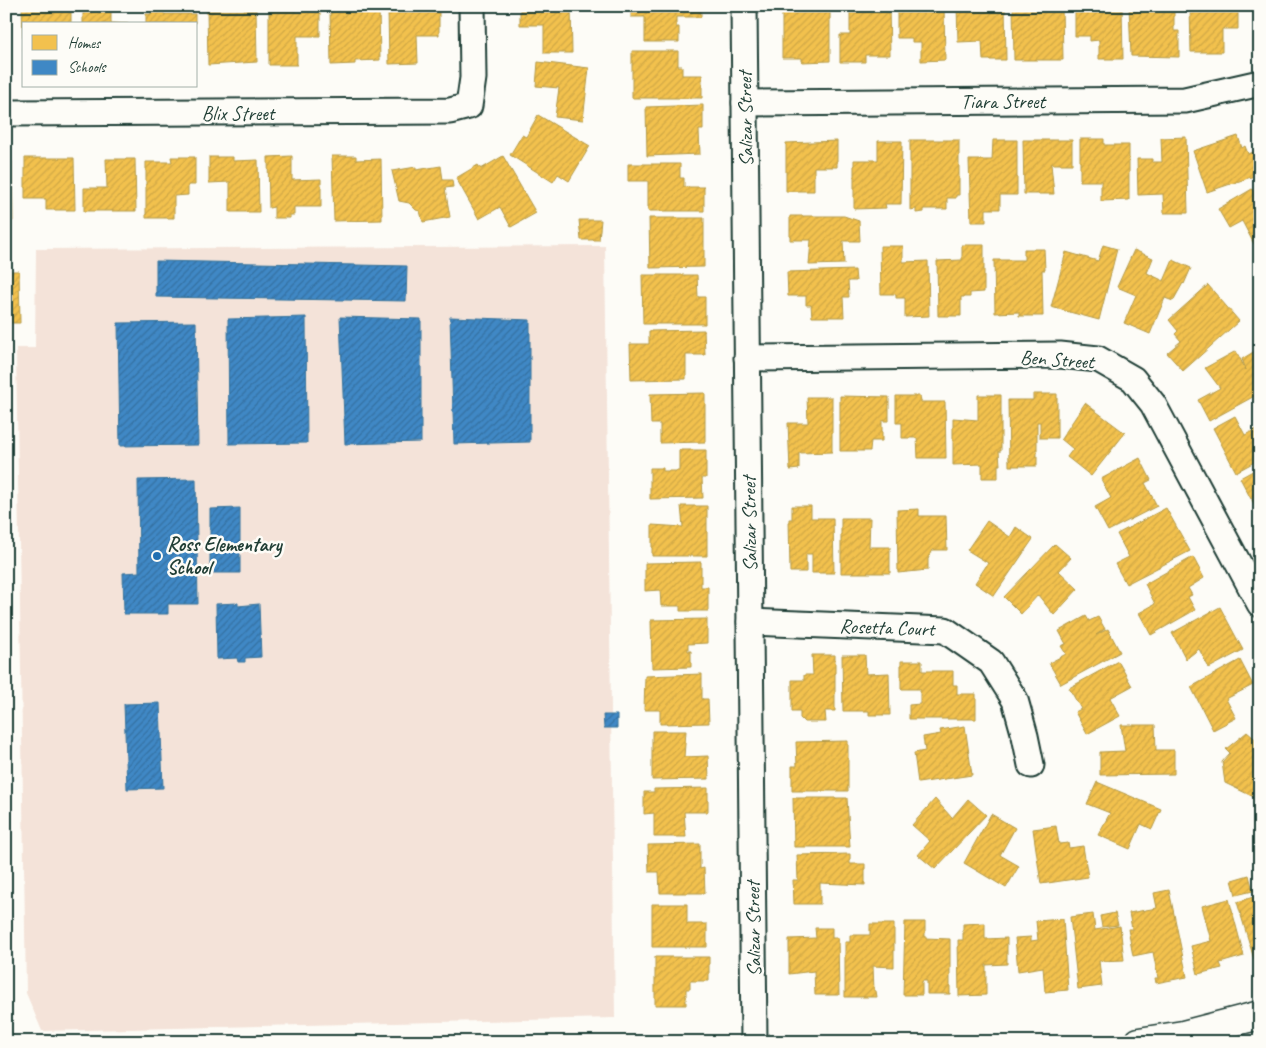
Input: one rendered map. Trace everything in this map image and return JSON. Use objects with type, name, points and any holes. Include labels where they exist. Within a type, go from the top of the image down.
[{"type":"street","name":"Blix Street","points":[[6,113],[450,111],[469,106],[473,78],[472,6]]},
{"type":"street","name":"Salizar Street","points":[[744,6],[754,1042]]},
{"type":"street","name":"Tiara Street","points":[[745,103],[1185,100],[1260,84]]},
{"type":"street","name":"Ben Street","points":[[748,358],[1060,355],[1098,359],[1132,379],[1153,404],[1260,604]]},
{"type":"street","name":"Rosetta Court","points":[[750,622],[945,630],[991,662],[1015,700],[1031,765]]},
{"type":"street","points":[[1139,1042],[1183,1035],[1260,1015]]},
{"type":"shaded area","points":[[605,246],[615,1018],[42,1031],[26,993],[16,348],[35,348],[36,249]]},
{"type":"building: Homes","points":[[22,6],[50,6],[50,11],[71,11],[71,22],[22,22]]},
{"type":"building: Homes","points":[[111,6],[111,22],[83,22],[83,7]]},
{"type":"building: Homes","points":[[164,6],[164,14],[195,14],[195,22],[146,22],[146,14],[151,14],[151,7]]},
{"type":"building: Homes","points":[[271,6],[295,6],[295,12],[320,12],[320,36],[297,36],[297,65],[269,65],[269,12],[271,12]]},
{"type":"building: Homes","points":[[391,6],[414,6],[414,11],[439,10],[439,35],[417,35],[418,63],[389,64],[388,11],[391,11]]},
{"type":"building: Homes","points":[[520,6],[571,6],[572,53],[544,53],[544,25],[520,25]]},
{"type":"building: Homes","points":[[631,6],[701,6],[701,17],[676,17],[676,27],[679,27],[679,42],[645,42],[645,17],[631,17]]},
{"type":"building: Homes","points":[[782,6],[830,6],[830,61],[802,62],[802,58],[782,58]]},
{"type":"building: Homes","points":[[861,6],[889,6],[890,55],[865,55],[865,62],[840,62],[840,35],[850,35],[850,8],[861,8]]},
{"type":"building: Homes","points":[[897,6],[944,6],[945,60],[921,61],[921,42],[912,42],[912,38],[897,38]]},
{"type":"building: Homes","points":[[957,6],[1005,6],[1006,60],[983,60],[982,41],[958,42]]},
{"type":"building: Homes","points":[[1013,6],[1062,6],[1063,60],[1014,60]]},
{"type":"building: Homes","points":[[1075,6],[1122,6],[1123,59],[1099,59],[1099,40],[1090,41],[1090,36],[1075,36]]},
{"type":"building: Homes","points":[[1129,6],[1174,6],[1174,31],[1179,31],[1179,57],[1131,56]]},
{"type":"building: Homes","points":[[1190,6],[1238,6],[1238,29],[1222,29],[1222,52],[1191,52]]},
{"type":"building: Homes","points":[[379,8],[380,60],[355,61],[355,64],[331,65],[330,10]]},
{"type":"building: Homes","points":[[207,10],[256,10],[257,62],[208,65]]},
{"type":"building: Homes","points":[[632,51],[678,51],[678,66],[682,66],[682,75],[702,75],[702,98],[632,98]]},
{"type":"building: Homes","points":[[538,62],[589,68],[583,120],[555,117],[559,88],[536,86]]},
{"type":"building: Homes","points":[[703,105],[703,130],[699,130],[700,154],[647,156],[646,107]]},
{"type":"building: Homes","points":[[538,115],[590,146],[569,181],[558,174],[553,182],[510,155],[522,135],[526,137]]},
{"type":"building: Homes","points":[[1238,136],[1242,148],[1245,146],[1248,154],[1260,150],[1260,174],[1207,192],[1193,151]]},
{"type":"building: Homes","points":[[1186,137],[1188,213],[1164,213],[1163,194],[1138,195],[1137,159],[1152,159],[1152,162],[1162,162],[1161,138]]},
{"type":"building: Homes","points":[[1080,139],[1104,139],[1104,145],[1129,145],[1129,200],[1101,201],[1101,181],[1080,181]]},
{"type":"building: Homes","points":[[910,140],[959,140],[959,195],[956,195],[956,198],[947,198],[947,209],[924,209],[924,212],[916,213],[916,209],[910,210]]},
{"type":"building: Homes","points":[[993,140],[1017,140],[1017,195],[1000,195],[1000,209],[986,209],[986,222],[971,222],[969,160],[992,160]]},
{"type":"building: Homes","points":[[1023,140],[1072,140],[1072,164],[1051,164],[1054,194],[1024,194]]},
{"type":"building: Homes","points":[[837,141],[837,167],[814,167],[814,191],[786,191],[786,143]]},
{"type":"building: Homes","points":[[878,141],[902,141],[901,204],[885,204],[886,208],[854,209],[854,160],[878,160]]},
{"type":"building: Homes","points":[[292,156],[292,180],[321,179],[321,207],[294,207],[294,215],[290,215],[290,218],[274,218],[274,207],[269,208],[268,157]]},
{"type":"building: Homes","points":[[332,156],[356,156],[356,160],[381,159],[382,220],[334,221]]},
{"type":"building: Homes","points":[[503,156],[536,213],[511,227],[500,207],[479,219],[456,178],[478,165],[481,169]]},
{"type":"building: Homes","points":[[171,157],[195,157],[195,185],[188,185],[188,195],[174,196],[174,218],[146,218],[146,162],[172,162]]},
{"type":"building: Homes","points":[[209,157],[233,157],[233,161],[258,160],[259,212],[230,212],[230,182],[209,183]]},
{"type":"building: Homes","points":[[25,158],[74,158],[75,210],[46,210],[46,199],[25,199]]},
{"type":"building: Homes","points":[[106,159],[135,159],[136,211],[84,211],[84,188],[107,188]]},
{"type":"building: Homes","points":[[6,161],[12,161],[13,221],[6,221]]},
{"type":"building: Homes","points":[[628,164],[680,164],[680,178],[684,178],[684,187],[704,187],[704,211],[648,211],[648,181],[628,181]]},
{"type":"building: Homes","points":[[441,166],[443,180],[452,180],[453,187],[445,188],[450,217],[423,222],[420,211],[416,210],[409,203],[399,201],[392,171],[416,167],[416,170]]},
{"type":"building: Homes","points":[[1252,189],[1260,202],[1260,241],[1254,244],[1242,221],[1229,228],[1218,209]]},
{"type":"building: Homes","points":[[790,216],[844,216],[859,221],[860,241],[843,241],[844,264],[809,265],[811,240],[790,240]]},
{"type":"building: Homes","points":[[649,218],[704,218],[704,267],[650,268]]},
{"type":"building: Homes","points":[[579,220],[601,220],[599,240],[581,240]]},
{"type":"building: Homes","points":[[962,245],[984,245],[984,292],[970,293],[970,297],[961,297],[961,316],[938,316],[937,261],[962,260]]},
{"type":"building: Homes","points":[[1103,245],[1117,249],[1099,320],[1051,307],[1066,252],[1098,261]]},
{"type":"building: Homes","points":[[880,246],[903,246],[903,262],[928,261],[929,316],[905,317],[905,298],[896,298],[896,294],[881,294]]},
{"type":"building: Homes","points":[[1024,249],[1044,249],[1045,270],[1042,270],[1043,316],[1019,316],[1019,312],[995,313],[994,260],[1024,260]]},
{"type":"building: Homes","points":[[1134,250],[1153,258],[1147,273],[1164,281],[1173,260],[1191,268],[1184,284],[1173,301],[1165,298],[1150,334],[1124,323],[1136,295],[1117,287]]},
{"type":"building: Homes","points":[[855,270],[856,281],[848,281],[849,297],[843,297],[844,317],[812,317],[811,305],[806,305],[806,296],[788,296],[787,272]]},
{"type":"building: Homes","points":[[6,271],[19,271],[20,323],[6,323]]},
{"type":"building: Homes","points":[[642,275],[697,275],[698,297],[705,297],[705,324],[643,324]]},
{"type":"building: Homes","points":[[1208,285],[1239,321],[1183,371],[1167,353],[1181,341],[1175,334],[1178,331],[1169,320]]},
{"type":"building: Homes","points":[[704,330],[705,355],[686,355],[686,379],[631,380],[630,344],[649,344],[649,331]]},
{"type":"building: Homes","points":[[1236,351],[1246,370],[1242,359],[1255,351],[1260,360],[1260,393],[1209,421],[1198,400],[1220,388],[1205,368]]},
{"type":"building: Homes","points":[[705,393],[705,442],[660,443],[660,424],[651,424],[650,394]]},
{"type":"building: Homes","points":[[1033,394],[1057,394],[1057,438],[1040,438],[1040,422],[1037,422],[1037,466],[1009,466],[1008,400],[1033,400]]},
{"type":"building: Homes","points":[[978,395],[1001,395],[1001,451],[999,451],[1000,465],[998,465],[998,478],[982,478],[982,464],[953,465],[953,418],[978,420]]},
{"type":"building: Homes","points":[[840,396],[889,397],[889,421],[882,421],[882,441],[871,441],[870,451],[840,451]]},
{"type":"building: Homes","points":[[896,396],[920,396],[921,402],[945,402],[946,458],[918,458],[917,438],[902,438],[902,423],[896,423]]},
{"type":"building: Homes","points":[[807,397],[832,397],[832,452],[799,453],[799,469],[790,470],[788,423],[808,423]]},
{"type":"building: Homes","points":[[1085,403],[1125,433],[1091,476],[1067,457],[1073,449],[1061,439]]},
{"type":"building: Homes","points":[[1235,416],[1245,435],[1260,427],[1260,459],[1236,472],[1213,428]]},
{"type":"building: Homes","points":[[679,450],[706,450],[706,478],[702,478],[703,498],[650,499],[650,468],[663,468],[663,471],[679,471]]},
{"type":"building: Homes","points":[[1140,458],[1151,480],[1145,483],[1157,506],[1108,531],[1095,507],[1111,498],[1101,479]]},
{"type":"building: Homes","points":[[1260,467],[1260,494],[1251,499],[1240,478]]},
{"type":"building: Homes","points":[[1260,496],[1260,515],[1252,500]]},
{"type":"building: Homes","points":[[681,506],[707,506],[707,556],[652,556],[652,525],[683,527]]},
{"type":"building: Homes","points":[[792,506],[811,506],[811,518],[833,518],[834,573],[812,573],[812,554],[806,554],[806,572],[790,572],[789,519],[792,519]]},
{"type":"building: Homes","points":[[1166,508],[1190,551],[1126,584],[1115,564],[1129,557],[1117,534]]},
{"type":"building: Homes","points":[[919,509],[919,516],[946,516],[947,550],[933,550],[928,559],[928,570],[898,573],[897,510]]},
{"type":"building: Homes","points":[[841,518],[870,518],[869,547],[890,547],[890,573],[841,573]]},
{"type":"building: Homes","points":[[987,521],[1010,537],[1016,527],[1033,539],[994,596],[975,583],[988,563],[967,550]]},
{"type":"building: Homes","points":[[1055,544],[1071,558],[1059,571],[1078,589],[1054,615],[1038,595],[1021,614],[1004,597]]},
{"type":"building: Homes","points":[[1193,557],[1204,578],[1188,588],[1192,595],[1188,597],[1195,610],[1151,635],[1139,613],[1155,604],[1145,584]]},
{"type":"building: Homes","points":[[701,562],[701,587],[708,587],[708,611],[680,611],[680,606],[661,606],[660,590],[645,591],[645,563]]},
{"type":"building: Homes","points":[[1220,607],[1243,650],[1209,668],[1199,649],[1186,659],[1172,633]]},
{"type":"building: Homes","points":[[1086,616],[1089,621],[1098,617],[1105,629],[1096,635],[1108,629],[1120,652],[1061,684],[1049,663],[1066,654],[1061,646],[1066,644],[1059,631]]},
{"type":"building: Homes","points":[[707,619],[707,643],[688,644],[688,651],[691,651],[691,667],[652,668],[651,620]]},
{"type":"building: Homes","points":[[812,655],[835,655],[835,711],[825,711],[826,722],[804,722],[800,718],[800,711],[792,711],[792,680],[804,680],[804,675],[813,675]]},
{"type":"building: Homes","points":[[842,655],[865,655],[866,674],[889,673],[890,715],[869,715],[869,711],[843,711]]},
{"type":"building: Homes","points":[[1240,660],[1253,685],[1226,699],[1236,718],[1213,730],[1191,687]]},
{"type":"building: Homes","points":[[901,661],[922,661],[922,671],[953,671],[953,685],[957,685],[957,694],[976,694],[976,719],[909,719],[909,705],[920,704],[920,689],[901,689]]},
{"type":"building: Homes","points":[[1118,661],[1132,686],[1110,698],[1120,716],[1087,734],[1075,712],[1081,709],[1069,688]]},
{"type":"building: Homes","points":[[702,674],[702,699],[708,699],[709,723],[660,724],[660,710],[644,710],[645,676]]},
{"type":"building: Homes","points":[[1121,725],[1155,725],[1156,750],[1174,750],[1174,774],[1100,775],[1100,752],[1125,751]]},
{"type":"building: Homes","points":[[965,726],[972,775],[918,783],[914,753],[925,751],[923,737],[941,734],[940,730]]},
{"type":"building: Homes","points":[[652,731],[686,731],[684,757],[708,756],[709,779],[652,780]]},
{"type":"building: Homes","points":[[1247,732],[1260,743],[1260,800],[1225,783],[1222,762],[1230,753],[1226,749]]},
{"type":"building: Homes","points":[[848,741],[848,791],[792,791],[792,766],[797,766],[796,742]]},
{"type":"building: Homes","points":[[1097,782],[1161,809],[1152,829],[1141,824],[1130,849],[1098,835],[1110,813],[1087,804]]},
{"type":"building: Homes","points":[[708,788],[708,812],[684,812],[686,837],[654,837],[654,813],[644,814],[644,792],[654,792],[654,789]]},
{"type":"building: Homes","points":[[793,798],[847,798],[850,847],[794,847]]},
{"type":"building: Homes","points":[[935,799],[952,818],[968,799],[986,815],[935,869],[918,855],[930,841],[912,825]]},
{"type":"building: Homes","points":[[991,814],[1015,828],[1000,855],[1019,866],[1006,888],[964,863]]},
{"type":"building: Homes","points":[[1056,826],[1059,844],[1068,843],[1069,848],[1083,846],[1088,877],[1041,884],[1033,829]]},
{"type":"building: Homes","points":[[700,844],[700,869],[704,868],[705,893],[660,893],[659,872],[649,872],[648,845]]},
{"type":"building: Homes","points":[[850,854],[850,864],[865,864],[865,885],[820,883],[820,904],[794,904],[793,880],[798,880],[797,855]]},
{"type":"building: Homes","points":[[1249,875],[1253,891],[1236,895],[1232,880]]},
{"type":"building: Homes","points":[[1169,890],[1187,977],[1156,983],[1155,978],[1158,978],[1153,952],[1133,956],[1128,929],[1132,929],[1129,913],[1157,908],[1154,893]]},
{"type":"building: Homes","points":[[1260,895],[1260,958],[1254,959],[1237,902]]},
{"type":"building: Homes","points":[[1229,899],[1244,956],[1220,963],[1222,968],[1198,974],[1191,946],[1211,941],[1202,906]]},
{"type":"building: Homes","points":[[652,904],[687,904],[687,924],[707,924],[707,947],[652,947]]},
{"type":"building: Homes","points":[[1115,913],[1118,925],[1102,927],[1100,916]]},
{"type":"building: Homes","points":[[1093,914],[1095,930],[1120,926],[1124,960],[1099,961],[1102,986],[1078,989],[1070,917]]},
{"type":"building: Homes","points":[[1063,919],[1068,990],[1045,992],[1043,967],[1018,971],[1015,938],[1031,937],[1031,941],[1038,940],[1036,921]]},
{"type":"building: Homes","points":[[905,922],[925,922],[925,938],[950,939],[950,994],[927,994],[927,981],[922,981],[922,995],[903,995]]},
{"type":"building: Homes","points":[[985,923],[985,939],[1007,938],[1007,964],[986,965],[986,995],[959,996],[958,940],[963,940],[963,924]]},
{"type":"building: Homes","points":[[870,924],[894,924],[894,967],[873,966],[874,991],[876,991],[877,997],[845,997],[845,942],[850,942],[850,935],[870,935]]},
{"type":"building: Homes","points":[[815,928],[832,928],[832,938],[838,938],[839,995],[815,995],[814,971],[789,974],[789,939],[816,938]]},
{"type":"building: Homes","points":[[655,957],[709,957],[709,981],[690,981],[690,989],[686,989],[686,1005],[655,1005]]},
{"type":"building: Schools","points":[[156,261],[407,266],[406,301],[156,297]]},
{"type":"building: Schools","points":[[306,317],[307,443],[229,444],[228,319]]},
{"type":"building: Schools","points":[[340,317],[421,319],[421,442],[345,444]]},
{"type":"building: Schools","points":[[450,317],[530,320],[530,442],[454,444]]},
{"type":"building: Schools","points":[[196,322],[198,445],[120,446],[118,323]]},
{"type":"building: Schools","points":[[196,479],[198,604],[168,604],[168,614],[124,614],[123,573],[139,572],[138,480]]},
{"type":"building: Schools","points":[[240,508],[240,573],[210,573],[210,509]]},
{"type":"building: Schools","points":[[238,603],[238,606],[259,604],[261,657],[245,658],[245,662],[238,662],[237,658],[217,659],[216,604]]},
{"type":"building: Schools","points":[[160,703],[163,788],[127,789],[124,704]]},
{"type":"building: Schools","points":[[603,715],[617,715],[617,728],[604,728]]},
{"type":"place","name":"Ross Elementary School","points":[[157,556]]}]
